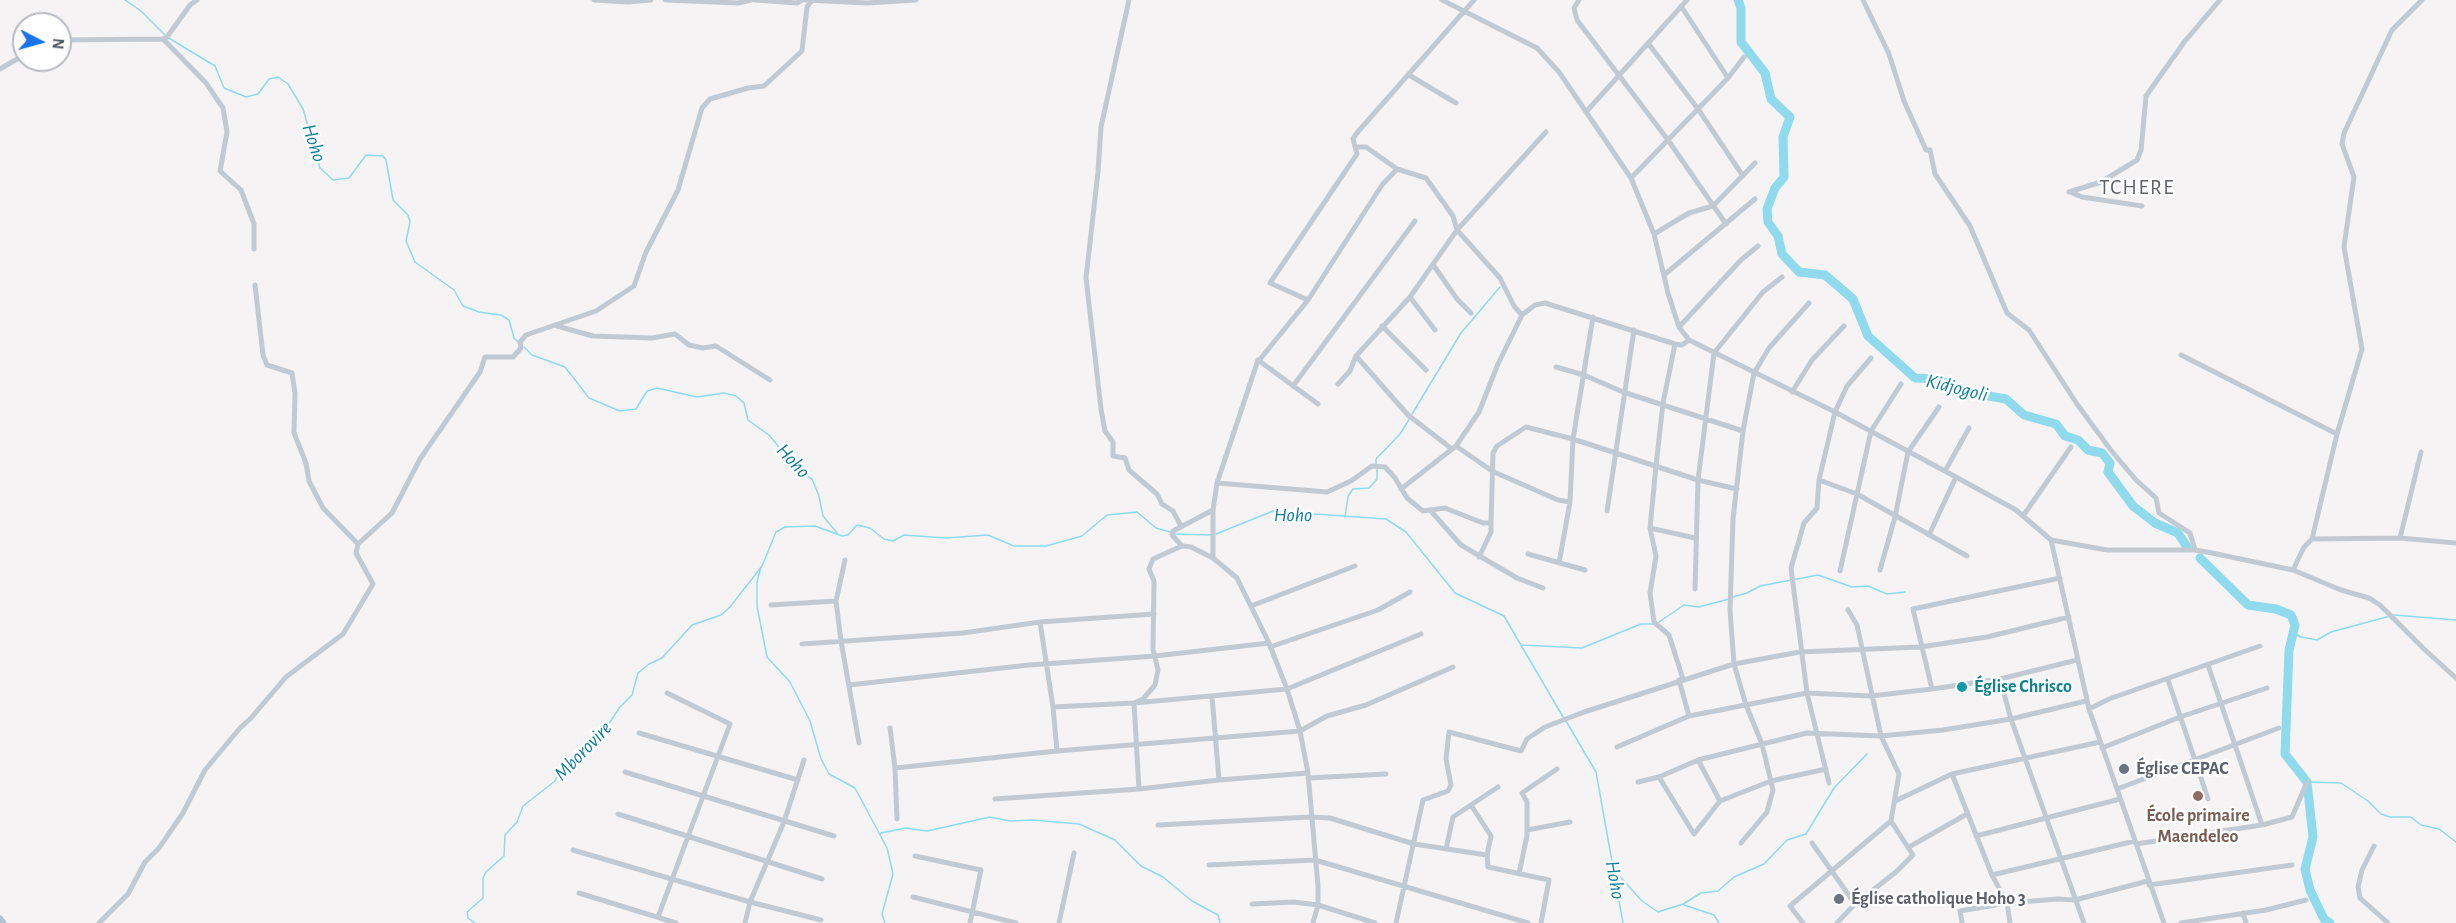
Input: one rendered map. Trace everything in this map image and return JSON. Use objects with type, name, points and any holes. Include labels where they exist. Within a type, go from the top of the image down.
[{"type":"main road","points":[[0,919],[3,923]]},
{"type":"street","points":[[72,40],[163,39],[167,37],[190,5],[197,0]]},
{"type":"street","points":[[594,0],[628,3],[651,0]]},
{"type":"street","points":[[665,0],[738,3],[753,0],[797,3],[804,0],[867,3],[916,0]]},
{"type":"street","points":[[99,923],[128,894],[145,862],[159,848],[183,813],[205,770],[240,728],[286,677],[303,662],[313,657],[324,645],[343,634],[373,584],[356,553],[358,544],[392,513],[420,459],[480,372],[485,357],[513,357],[521,348],[520,342],[526,335],[596,311],[634,286],[646,252],[678,190],[702,108],[710,99],[748,88],[764,86],[802,51],[807,7],[812,0]]},
{"type":"street","points":[[1129,0],[1101,127],[1087,288],[1101,409],[1106,430],[1113,442],[1113,456],[1125,458],[1129,470],[1158,494],[1162,504],[1173,511],[1181,526]]},
{"type":"street","points":[[1442,0],[1537,48],[1559,72],[1598,126],[1631,178],[1654,234],[1679,327],[1689,340],[1834,412],[1956,477],[2023,516],[2051,540],[2107,550],[2194,550],[2292,570],[2375,601],[2456,678]]},
{"type":"street","points":[[1308,300],[1270,283],[1357,154],[1353,139],[1356,134],[1474,0]]},
{"type":"street","points":[[1579,0],[1574,8],[1577,20],[1668,140],[1726,224]]},
{"type":"street","points":[[1586,112],[1687,0]]},
{"type":"street","points":[[1863,0],[1889,54],[1904,101],[1926,150],[1930,150],[1935,174],[1967,222],[2007,313],[2029,330],[2077,404],[2110,449],[2136,480],[2156,498],[2160,513],[2190,532],[2194,550]]},
{"type":"street","points":[[2142,206],[2082,197],[2069,192],[2101,182],[2137,160],[2141,150],[2146,96],[2185,40],[2220,0]]},
{"type":"street","points":[[2292,570],[2304,548],[2312,539],[2337,434],[2362,349],[2344,247],[2354,177],[2342,144],[2344,132],[2392,30],[2421,0]]},
{"type":"street","points":[[1681,6],[1728,78]]},
{"type":"street","points":[[163,39],[206,83],[223,108],[227,132],[220,171],[241,190],[254,224],[254,249]]},
{"type":"street","points":[[1648,43],[1698,109],[1743,176]]},
{"type":"street","points":[[1631,178],[1728,78],[1744,57]]},
{"type":"street","points":[[1409,75],[1456,103]]},
{"type":"street","points":[[1338,384],[1350,371],[1356,356],[1410,297],[1434,266],[1457,230],[1545,132]]},
{"type":"street","points":[[1356,147],[1366,147],[1397,169],[1426,178],[1453,216],[1457,230],[1500,278],[1514,306],[1522,315]]},
{"type":"street","points":[[1654,234],[1689,213],[1713,206],[1755,163]]},
{"type":"street","points":[[1213,558],[1212,527],[1217,483],[1258,360],[1308,300],[1382,185],[1397,169]]},
{"type":"street","points":[[1664,274],[1755,199]]},
{"type":"street","points":[[1293,386],[1415,221]]},
{"type":"street","points":[[1679,327],[1741,260],[1758,246]]},
{"type":"street","points":[[1434,266],[1471,313]]},
{"type":"street","points":[[1695,589],[1698,480],[1714,353],[1763,292],[1782,277]]},
{"type":"street","points":[[255,285],[262,355],[267,365],[292,373],[295,393],[294,434],[306,463],[309,481],[323,508],[358,544]]},
{"type":"street","points":[[1410,297],[1435,330]]},
{"type":"street","points":[[1401,489],[1454,448],[1479,412],[1498,364],[1522,315],[1535,305],[1545,303],[1675,344],[1682,345],[1689,340]]},
{"type":"street","points":[[1741,843],[1767,812],[1773,790],[1762,744],[1746,705],[1734,664],[1730,610],[1732,519],[1743,431],[1754,373],[1769,348],[1809,303]]},
{"type":"street","points":[[1559,563],[1570,502],[1573,439],[1593,317]]},
{"type":"street","points":[[555,325],[593,336],[652,338],[675,334],[689,345],[703,348],[716,346],[770,380]]},
{"type":"street","points":[[1792,392],[1812,360],[1844,326]]},
{"type":"street","points":[[1382,327],[1426,370]]},
{"type":"street","points":[[1606,511],[1634,330]]},
{"type":"street","points":[[1675,344],[1663,403],[1656,466],[1650,528],[1656,556],[1650,593],[1655,624],[1669,635],[1689,716]]},
{"type":"street","points":[[2181,355],[2337,434]]},
{"type":"street","points":[[1356,356],[1408,415],[1454,448],[1492,471],[1558,500],[1570,502]]},
{"type":"street","points":[[1829,783],[1807,693],[1791,568],[1804,523],[1817,508],[1820,480],[1834,412],[1847,386],[1871,358]]},
{"type":"street","points":[[1258,360],[1318,404]]},
{"type":"street","points":[[1556,367],[1584,375],[1623,392],[1663,403],[1743,431]]},
{"type":"street","points":[[1840,571],[1871,431],[1901,384]]},
{"type":"street","points":[[1880,570],[1895,517],[1908,452],[1939,407]]},
{"type":"street","points":[[1479,557],[1491,532],[1493,453],[1497,446],[1526,427],[1573,439],[1698,480],[1737,489]]},
{"type":"street","points":[[1945,471],[1970,428]]},
{"type":"street","points":[[2023,516],[2072,447]]},
{"type":"street","points":[[2400,538],[2421,452]]},
{"type":"street","points":[[1217,483],[1326,492],[1351,481],[1372,466],[1385,467],[1407,498],[1423,511],[1445,508],[1483,523],[1491,523]]},
{"type":"street","points":[[1929,535],[1956,477]]},
{"type":"street","points":[[1820,480],[1857,494],[1967,556]]},
{"type":"street","points":[[1182,546],[1172,533],[1213,510]]},
{"type":"street","points":[[1430,510],[1461,545],[1517,578],[1543,588]]},
{"type":"street","points":[[1650,528],[1695,538]]},
{"type":"street","points":[[2312,539],[2400,538],[2456,543]]},
{"type":"street","points":[[2051,540],[2086,700],[2162,923]]},
{"type":"street","points":[[1134,703],[1143,699],[1155,685],[1158,670],[1155,656],[1154,581],[1149,569],[1153,560],[1182,546],[1191,547],[1213,558],[1237,578],[1287,689],[1300,731],[1308,775],[1318,905],[1313,923]]},
{"type":"street","points":[[1528,554],[1585,570]]},
{"type":"street","points":[[845,560],[836,602],[859,743]]},
{"type":"street","points":[[1251,606],[1355,566]]},
{"type":"street","points":[[1932,689],[1913,609],[2060,578]]},
{"type":"street","points":[[849,684],[1029,665],[1269,645],[1378,610],[1410,591]]},
{"type":"street","points":[[771,605],[836,602]]},
{"type":"street","points":[[1803,923],[1790,906],[1831,869],[1891,821],[1899,774],[1881,736],[1857,625],[1848,610]]},
{"type":"street","points":[[802,644],[963,633],[1040,622],[1154,614]]},
{"type":"street","points":[[1396,923],[1423,800],[1448,791],[1451,785],[1446,759],[1449,732],[1521,751],[1527,739],[1545,727],[1681,679],[1734,664],[1800,652],[1920,646],[1987,637],[2069,617]]},
{"type":"street","points":[[1040,622],[1057,751]]},
{"type":"street","points":[[1053,707],[1134,703],[1287,689],[1422,634]]},
{"type":"street","points":[[2089,709],[2109,699],[2260,646]]},
{"type":"street","points":[[1617,747],[1689,716],[1807,693],[1871,696],[1932,689],[2000,679],[2077,660]]},
{"type":"street","points":[[2208,665],[2262,825]]},
{"type":"street","points":[[895,768],[1057,751],[1300,731],[1327,716],[1366,705],[1453,667]]},
{"type":"street","points":[[2000,679],[2011,719],[2084,923]]},
{"type":"street","points":[[2168,680],[2208,799]]},
{"type":"street","points":[[1895,801],[1952,774],[2101,745],[2267,688]]},
{"type":"street","points":[[658,917],[730,724],[667,693]]},
{"type":"street","points":[[1212,696],[1219,780]]},
{"type":"street","points":[[1638,782],[1659,777],[1698,760],[1807,733],[1881,736],[2011,719],[2086,700]]},
{"type":"street","points":[[1134,703],[1139,789]]},
{"type":"street","points":[[890,728],[895,768],[897,819]]},
{"type":"street","points":[[2117,789],[2279,728]]},
{"type":"street","points":[[639,733],[798,780]]},
{"type":"street","points":[[745,923],[750,902],[784,822],[804,760]]},
{"type":"street","points":[[1698,760],[1720,801]]},
{"type":"street","points":[[1519,874],[1527,830],[1527,802],[1522,793],[1557,769]]},
{"type":"street","points":[[1659,777],[1694,834],[1720,801],[1771,781],[1826,769]]},
{"type":"street","points":[[625,772],[834,836]]},
{"type":"street","points":[[995,799],[1139,789],[1219,780],[1308,775],[1386,774]]},
{"type":"street","points":[[1952,774],[1992,875],[2007,903],[2010,923]]},
{"type":"street","points":[[1992,875],[2135,843],[2262,825],[2292,817],[2307,782]]},
{"type":"street","points":[[1446,849],[1453,817],[1498,787]]},
{"type":"street","points":[[1976,836],[2120,799]]},
{"type":"street","points":[[1471,805],[1491,836],[1487,855],[1488,867],[1549,880],[1541,923]]},
{"type":"street","points":[[618,814],[822,879]]},
{"type":"street","points":[[1909,847],[1966,814]]},
{"type":"street","points":[[1158,825],[1310,817],[1330,818],[1414,844],[1487,855]]},
{"type":"street","points":[[1837,923],[1855,904],[1896,872],[1913,855],[1891,821]]},
{"type":"street","points":[[1527,830],[1570,822]]},
{"type":"street","points":[[1812,843],[1855,904]]},
{"type":"street","points":[[2374,846],[2362,870],[2358,887],[2360,898],[2388,923]]},
{"type":"street","points":[[573,850],[750,902],[821,920]]},
{"type":"street","points":[[1059,923],[1074,853]]},
{"type":"street","points":[[915,856],[981,870],[970,923]]},
{"type":"street","points":[[1209,866],[1315,860],[1528,923]]},
{"type":"street","points":[[1962,923],[1960,912],[2007,903],[2075,900],[2149,883],[2292,865]]},
{"type":"street","points":[[579,893],[676,923]]},
{"type":"street","points":[[913,897],[1016,923]]},
{"type":"street","points":[[2181,923],[2266,910],[2306,900]]},
{"type":"street","points":[[1252,904],[1318,905],[1375,923]]},
{"type":"street","points":[[2243,913],[2246,923]]},
{"type":"waterway","name":"Hoho","points":[[125,0],[141,11],[167,37],[215,66],[224,88],[246,97],[258,94],[269,79],[278,77],[288,84],[303,109],[320,168],[333,180],[349,178],[366,155],[383,156],[386,160],[393,200],[408,215],[410,222],[406,241],[415,262],[454,290],[463,306],[479,312],[501,315],[509,320],[514,338],[518,342]]},
{"type":"waterway","name":"Kidjogoli","points":[[1738,0],[1741,8],[1741,42],[1765,73],[1771,99],[1790,117],[1783,137],[1784,177],[1775,188],[1767,209],[1768,222],[1778,236],[1782,254],[1799,272],[1825,275],[1853,299],[1868,336],[1915,378],[1938,379],[1960,391],[2006,399],[2024,415],[2056,424],[2065,436],[2078,440],[2088,450],[2102,453],[2110,463],[2108,472],[2133,506],[2155,523],[2178,533],[2187,547]]},
{"type":"waterway","points":[[1412,414],[1461,333],[1500,287]]},
{"type":"waterway","name":"Hoho","points":[[524,347],[532,355],[565,367],[589,398],[620,411],[636,409],[647,391],[657,388],[697,397],[724,393],[736,396],[744,403],[748,420],[770,436],[798,471],[812,479],[819,496],[823,516],[837,533]]},
{"type":"waterway","points":[[1376,464],[1376,459],[1400,434],[1410,418]]},
{"type":"waterway","points":[[1345,517],[1348,496],[1353,489],[1369,488],[1377,479],[1377,469]]},
{"type":"waterway","name":"Hoho","points":[[1216,534],[1273,511],[1386,519],[1406,532],[1455,593],[1504,616],[1563,717]]},
{"type":"waterway","name":"Mborovire","points":[[475,923],[468,918],[467,912],[483,898],[483,878],[486,872],[504,856],[505,835],[517,822],[523,806],[555,781],[560,768],[575,764],[585,743],[600,737],[620,707],[632,695],[638,673],[649,664],[662,658],[692,625],[721,615],[730,607],[762,566],[776,532],[785,527],[815,526],[842,536],[848,535],[857,525],[870,528],[884,539],[893,541],[904,535],[946,538],[988,535],[1014,546],[1046,546],[1082,536],[1107,515],[1137,512],[1156,528],[1170,532]]},
{"type":"waterway","name":"Hoho","points":[[1174,534],[1211,535]]},
{"type":"waterway","name":"Kidjogoli","points":[[2200,558],[2248,605],[2276,609],[2291,615],[2295,625],[2289,650],[2285,754],[2307,782],[2313,837],[2305,869],[2310,890],[2324,919],[2330,923]]},
{"type":"waterway","points":[[761,567],[757,582],[757,606],[767,657],[790,682],[810,721],[821,759],[829,774],[855,788],[887,848],[893,874],[882,914],[885,923]]},
{"type":"waterway","points":[[1733,597],[1760,586],[1818,575],[1852,587],[1868,586],[1887,594],[1905,592]]},
{"type":"waterway","points":[[1659,622],[1684,605],[1699,607],[1729,599]]},
{"type":"waterway","points":[[2394,615],[2456,620]]},
{"type":"waterway","points":[[2293,633],[2317,640],[2331,632],[2390,616]]},
{"type":"waterway","points":[[1521,645],[1582,648],[1641,624],[1655,624]]},
{"type":"waterway","name":"Hoho","points":[[1566,721],[1596,772],[1623,923]]},
{"type":"waterway","points":[[1614,870],[1642,901],[1658,912],[1683,904],[1701,893],[1718,891],[1734,877],[1764,864],[1787,840],[1806,834],[1834,788],[1867,754]]},
{"type":"waterway","points":[[2310,782],[2341,783],[2368,801],[2381,814],[2390,817],[2411,817],[2421,825],[2439,829],[2456,842]]},
{"type":"waterway","points":[[881,833],[906,828],[927,831],[990,817],[1010,821],[1033,820],[1079,824],[1115,840],[1141,866],[1163,877],[1192,901],[1218,915],[1220,923]]},
{"type":"waterway","points":[[1684,905],[1714,915],[1719,923]]},
{"type":"place","name":"Église Chrisco","points":[[1962,687]]},
{"type":"place","name":"Église CEPAC","points":[[2124,769]]},
{"type":"place","name":"École primaire Maendeleo","points":[[2198,796]]},
{"type":"place","name":"Église catholique Hoho 3","points":[[1839,899]]},
{"type":"district","name":"TCHERE","points":[[2137,188]]}]
